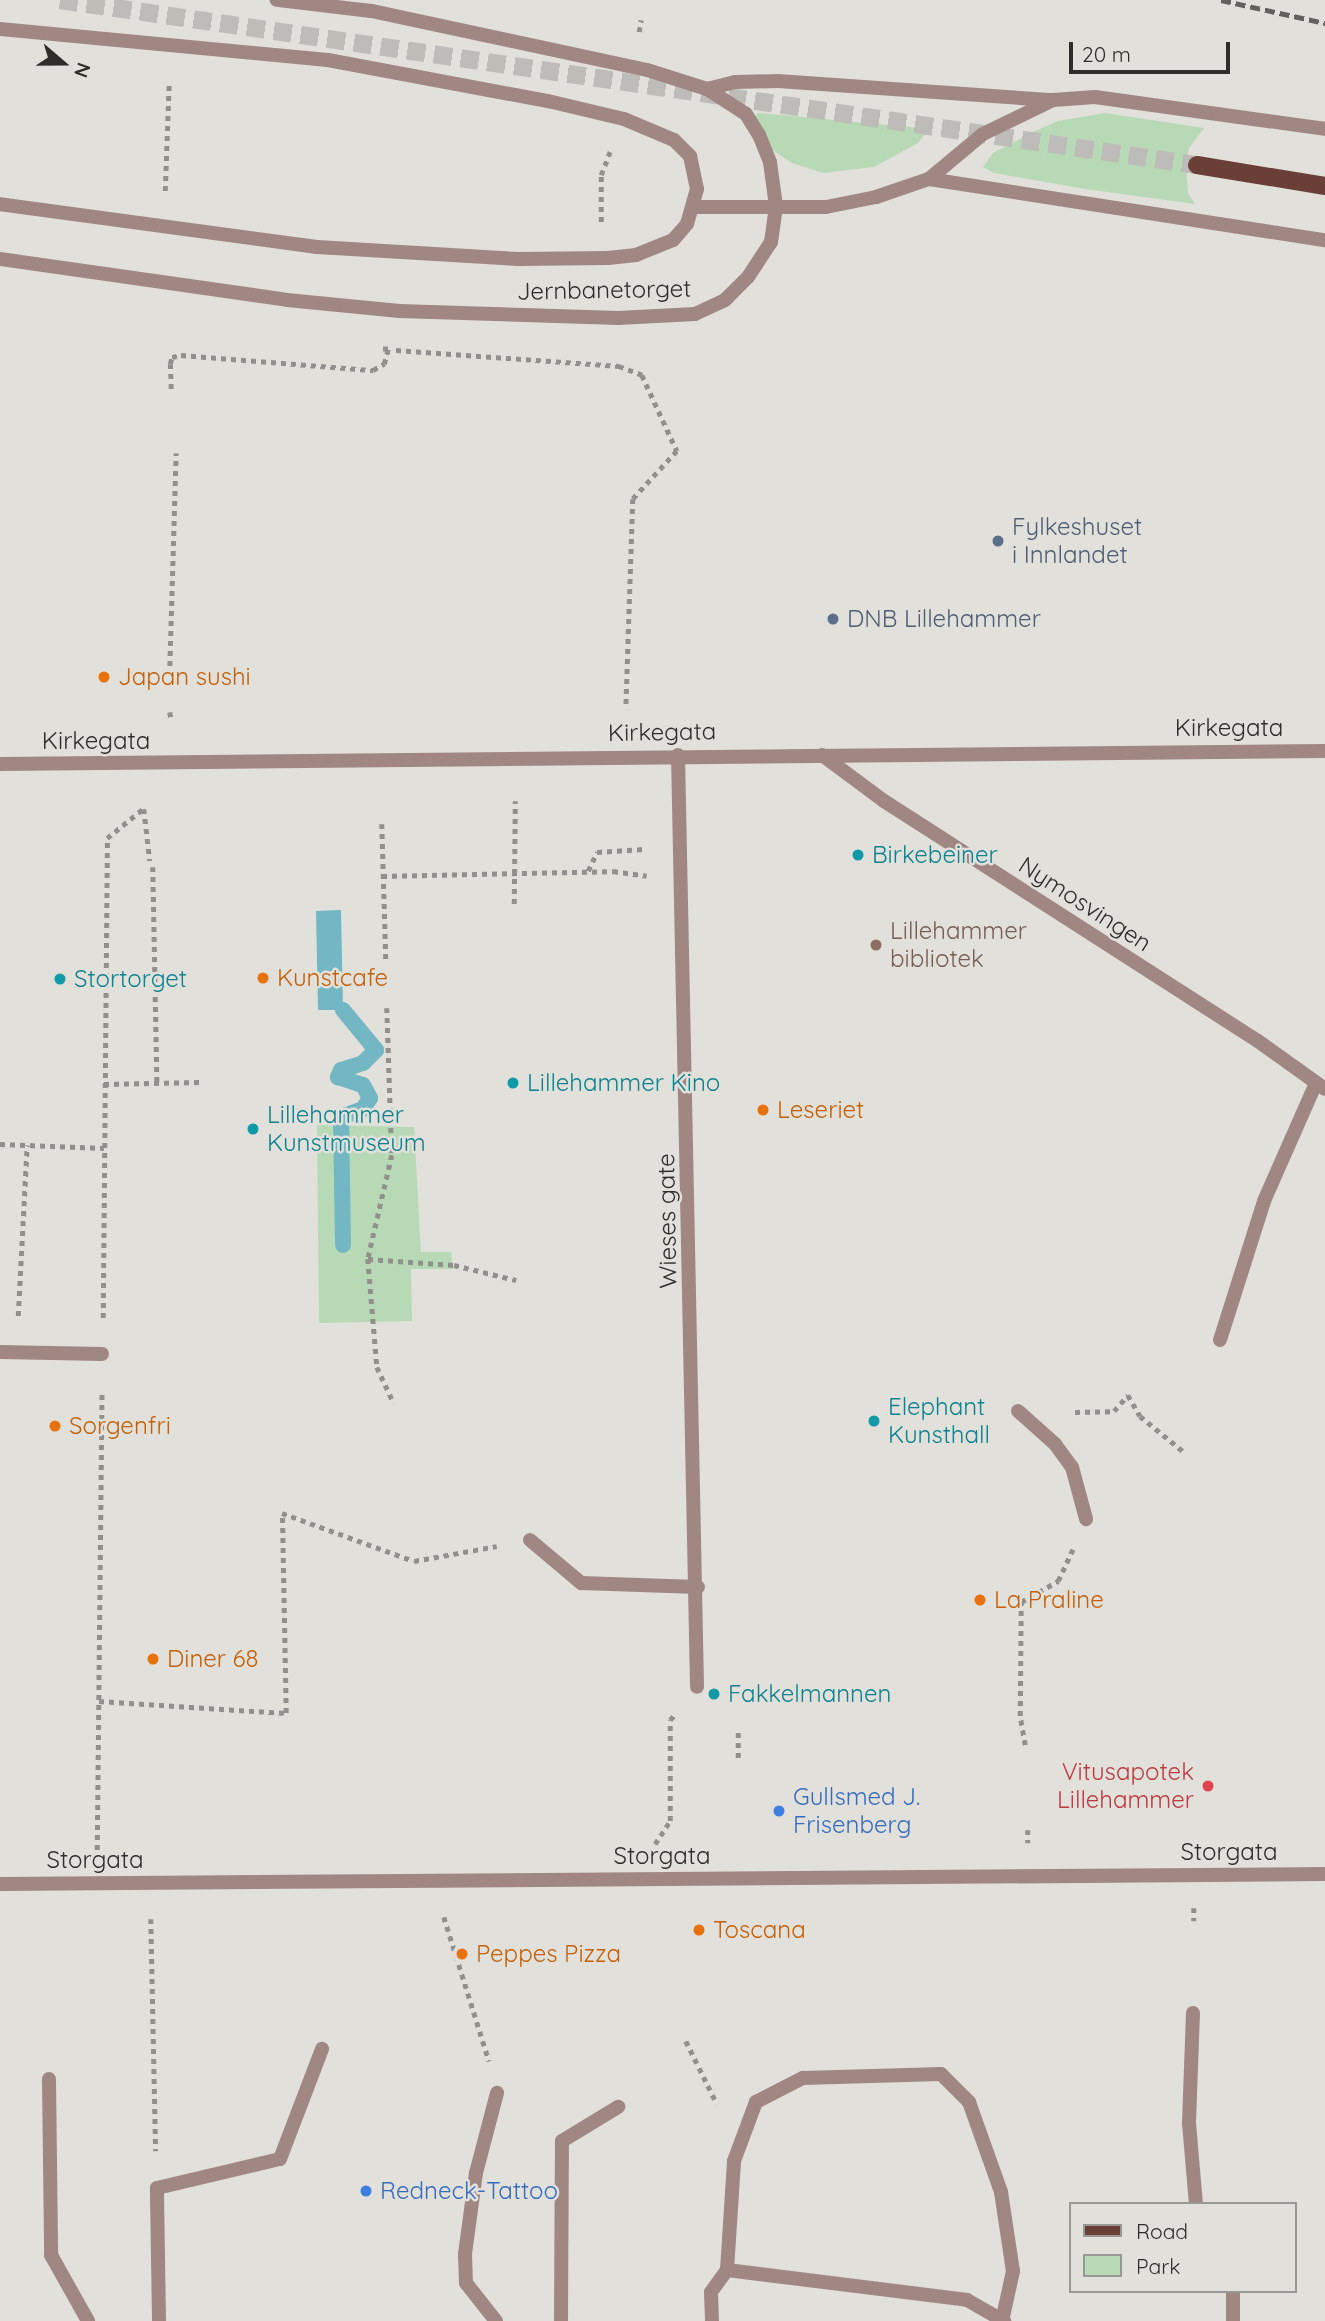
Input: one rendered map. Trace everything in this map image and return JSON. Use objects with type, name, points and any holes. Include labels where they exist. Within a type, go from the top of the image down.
[{"type":"main road","points":[[1197,165],[1325,186]]},
{"type":"street","name":"Jernbanetorget","points":[[0,259],[165,286],[400,310],[618,318],[695,314],[724,300],[748,277],[771,242],[776,206],[770,162],[759,135],[746,114],[707,89],[634,67],[371,11],[277,0]]},
{"type":"street","points":[[0,29],[328,60],[624,119],[674,141],[690,156],[697,189],[694,207],[673,240],[636,256],[608,258],[518,259],[317,247],[0,204]]},
{"type":"street","points":[[707,89],[735,82],[778,81],[1053,100],[1095,97],[1325,129]]},
{"type":"street","points":[[929,179],[983,134],[1053,100]]},
{"type":"street","points":[[694,207],[826,207],[929,179],[1325,240]]},
{"type":"street","name":"Kirkegata","points":[[0,764],[678,755],[1325,751]]},
{"type":"street","name":"Wieses gate","points":[[678,755],[698,1587],[698,1687]]},
{"type":"street","name":"Nymosvingen","points":[[822,755],[884,801],[1258,1041],[1320,1086]]},
{"type":"street","points":[[1220,1340],[1264,1201],[1320,1086]]},
{"type":"street","points":[[0,1352],[103,1354]]},
{"type":"street","points":[[1018,1411],[1055,1444],[1072,1467],[1086,1519]]},
{"type":"street","points":[[530,1540],[581,1583],[698,1587]]},
{"type":"street","name":"Storgata","points":[[0,1884],[1325,1874]]},
{"type":"street","points":[[1193,2013],[1189,2123],[1196,2202]]},
{"type":"street","points":[[159,2321],[156,2188],[280,2159],[322,2049]]},
{"type":"street","points":[[712,2321],[711,2292],[727,2270],[734,2161],[756,2102],[803,2078],[941,2074],[969,2102],[1002,2192],[1013,2271],[1003,2319],[967,2300],[727,2270]]},
{"type":"street","points":[[49,2079],[51,2255],[88,2321]]},
{"type":"street","points":[[496,2321],[466,2283],[465,2253],[476,2173],[497,2093]]},
{"type":"street","points":[[561,2321],[562,2141],[618,2107]]},
{"type":"street","points":[[1233,2293],[1233,2321]]},
{"type":"path","points":[[634,67],[641,20]]},
{"type":"path","points":[[608,258],[598,208],[601,175],[624,119]]},
{"type":"path","points":[[388,349],[619,366],[642,375],[677,451],[633,499],[626,709]]},
{"type":"path","points":[[169,686],[176,453]]},
{"type":"path","points":[[514,905],[512,873],[515,801]]},
{"type":"path","points":[[144,808],[150,861]]},
{"type":"path","points":[[382,824],[386,959]]},
{"type":"path","points":[[588,871],[597,852],[649,849]]},
{"type":"path","points":[[153,867],[157,1084]]},
{"type":"path","points":[[382,876],[588,871],[650,876]]},
{"type":"path","points":[[387,1008],[392,1155],[368,1259],[377,1367],[394,1404]]},
{"type":"path","points":[[104,1084],[200,1082]]},
{"type":"path","points":[[0,1143],[104,1148]]},
{"type":"path","points":[[16,1352],[27,1145]]},
{"type":"path","points":[[368,1259],[454,1265],[516,1280]]},
{"type":"path","points":[[1055,1444],[1075,1412],[1114,1411],[1128,1395],[1140,1416],[1184,1452]]},
{"type":"path","points":[[99,1701],[286,1713],[282,1513],[414,1562],[530,1540]]},
{"type":"path","points":[[1025,1745],[1020,1716],[1021,1602],[1058,1581],[1086,1519]]},
{"type":"path","points":[[654,1879],[654,1839],[670,1821],[670,1720],[698,1687]]},
{"type":"path","points":[[738,1731],[738,1758]]},
{"type":"path","points":[[152,1883],[156,2188]]},
{"type":"path","points":[[444,1927],[479,2019],[497,2093]]},
{"type":"path","points":[[686,2041],[713,2099],[745,2132]]},
{"type":"green space","points":[[758,113],[920,128],[925,134],[918,143],[874,167],[823,173],[792,163],[771,149],[754,116]]},
{"type":"green space","points":[[1105,113],[1204,128],[1189,148],[1186,165],[1188,193],[1195,204],[1085,189],[994,173],[983,167],[993,153],[1033,132],[1058,121]]},
{"type":"green space","points":[[317,1125],[414,1127],[421,1252],[451,1252],[453,1269],[411,1269],[412,1321],[319,1323]]},
{"type":"water","points":[[341,910],[343,1010],[318,1010],[316,911]]},
{"type":"waterway","points":[[343,1010],[376,1050],[363,1063],[341,1070],[338,1077],[363,1085],[370,1098],[363,1109],[341,1117],[343,1245]]},
{"type":"tunnel","points":[[60,0],[1197,165]]},
{"type":"railway","points":[[1221,0],[1325,23]]},
{"type":"place","name":"Fylkeshuset i Innlandet","points":[[998,541]]},
{"type":"place","name":"DNB Lillehammer","points":[[833,619]]},
{"type":"place","name":"Japan sushi","points":[[104,677]]},
{"type":"place","name":"Birkebeiner","points":[[858,855]]},
{"type":"place","name":"Lillehammer bibliotek","points":[[876,945]]},
{"type":"place","name":"Kunstcafe","points":[[263,978]]},
{"type":"place","name":"Stortorget","points":[[60,979]]},
{"type":"place","name":"Lillehammer Kino","points":[[513,1083]]},
{"type":"place","name":"Leseriet","points":[[763,1110]]},
{"type":"place","name":"Lillehammer Kunstmuseum","points":[[253,1129]]},
{"type":"place","name":"Elephant Kunsthall","points":[[874,1421]]},
{"type":"place","name":"Sorgenfri","points":[[55,1426]]},
{"type":"place","name":"La Praline","points":[[980,1600]]},
{"type":"place","name":"Diner 68","points":[[153,1659]]},
{"type":"place","name":"Fakkelmannen","points":[[714,1694]]},
{"type":"place","name":"Vitusapotek Lillehammer","points":[[1208,1786]]},
{"type":"place","name":"Gullsmed J. Frisenberg","points":[[779,1811]]},
{"type":"place","name":"Toscana","points":[[699,1930]]},
{"type":"place","name":"Peppes Pizza","points":[[462,1954]]},
{"type":"place","name":"Redneck-Tattoo","points":[[366,2191]]}]
